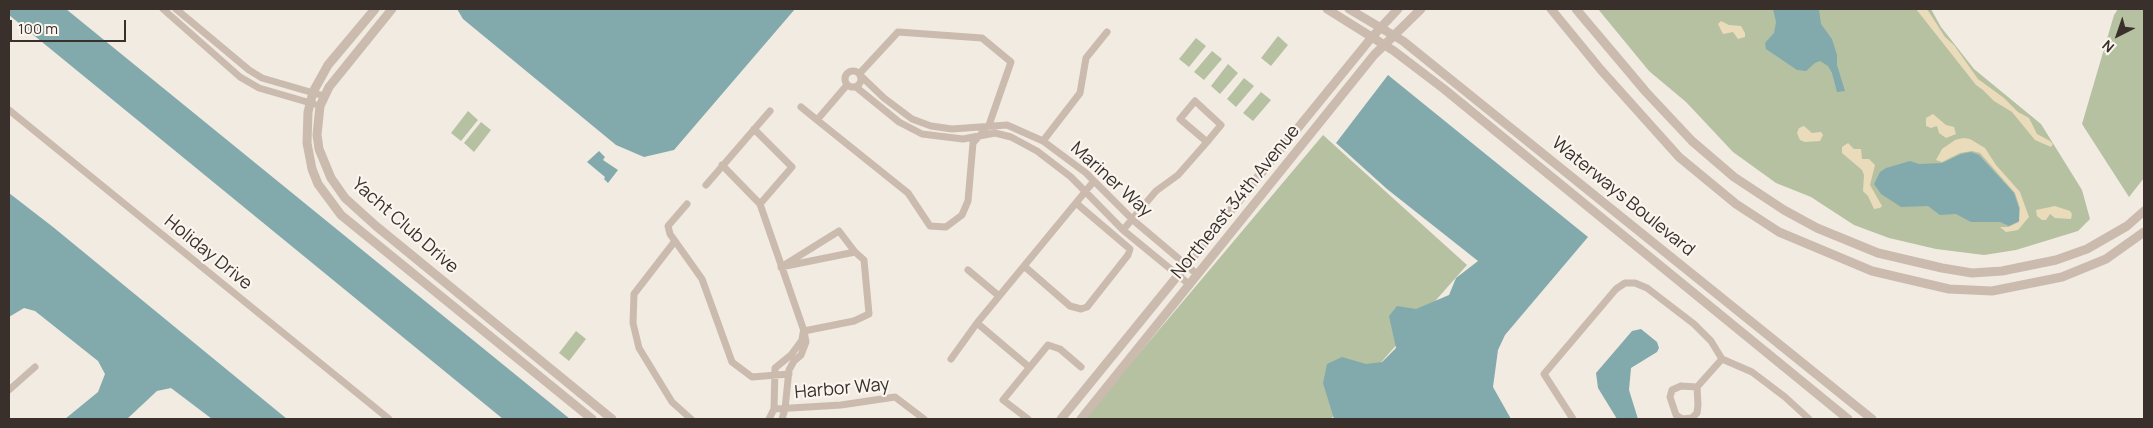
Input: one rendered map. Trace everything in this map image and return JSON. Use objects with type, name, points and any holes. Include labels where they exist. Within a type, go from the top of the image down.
[{"type":"street","points":[[163,9],[240,77],[259,88],[320,106]]},
{"type":"street","points":[[176,9],[249,70],[262,78],[324,96]]},
{"type":"street","name":"Yacht Club Drive","points":[[376,9],[328,65],[313,92],[306,127],[308,156],[318,184],[333,207],[592,419]]},
{"type":"street","name":"Yacht Club Drive","points":[[392,9],[324,96],[320,106],[317,135],[319,149],[331,178],[345,198],[612,419]]},
{"type":"street","name":"Waterways Boulevard","points":[[1327,9],[1384,44],[1452,95],[1848,419]]},
{"type":"street","name":"Waterways Boulevard","points":[[1348,9],[1403,41],[1546,154],[1872,419]]},
{"type":"street","name":"Northeast 34th Avenue","points":[[1061,419],[1379,28],[1398,9]]},
{"type":"street","name":"Northeast 34th Avenue","points":[[1081,419],[1384,44],[1420,9]]},
{"type":"street","points":[[1550,9],[1679,158],[1736,204],[1779,232],[1872,271],[1949,289],[1992,291],[2062,277],[2106,259],[2144,232]]},
{"type":"street","points":[[1576,9],[1646,92],[1685,134],[1734,178],[1784,210],[1817,228],[1878,252],[1942,268],[1972,273],[2002,271],[2056,260],[2087,249],[2126,226],[2144,211]]},
{"type":"street","points":[[801,107],[908,193],[930,226],[946,227],[962,215],[968,201],[972,143],[988,125],[1011,62],[982,38],[898,32],[860,75],[861,83],[856,87],[847,85]]},
{"type":"street","points":[[1043,141],[1080,93],[1086,58],[1107,32]]},
{"type":"street","points":[[847,85],[845,78],[848,73],[854,71],[860,75]]},
{"type":"street","name":"Mariner Way","points":[[860,75],[884,98],[912,119],[931,126],[952,129],[1007,125],[1043,141],[1064,155],[1094,181],[1133,220],[1198,275]]},
{"type":"street","points":[[259,88],[262,78]]},
{"type":"street","points":[[817,120],[847,85]]},
{"type":"street","name":"Mariner Way","points":[[856,87],[899,122],[922,134],[963,139],[996,133],[1011,137],[1037,151],[1071,177],[1123,230],[1190,285]]},
{"type":"street","points":[[1123,230],[1156,191],[1178,175],[1207,142],[1221,125],[1195,101],[1180,119],[1207,142]]},
{"type":"street","name":"Holiday Drive","points":[[9,110],[389,419]]},
{"type":"street","points":[[706,185],[770,111]]},
{"type":"street","points":[[754,129],[792,166],[760,204]]},
{"type":"street","points":[[722,165],[760,204],[804,330],[806,342],[801,355],[794,361],[789,372]]},
{"type":"street","points":[[951,359],[977,322],[1094,181]]},
{"type":"street","points":[[686,204],[668,226],[670,234],[675,241],[634,294],[633,323],[639,348],[672,402],[691,419]]},
{"type":"street","points":[[1024,266],[1070,306],[1081,309],[1087,307],[1128,255],[1130,249],[1076,204]]},
{"type":"street","points":[[781,267],[839,231],[855,252],[864,260],[869,314],[854,321],[804,330]]},
{"type":"street","name":"Harbor Way","points":[[675,241],[702,279],[732,362],[752,377],[789,372],[786,409],[782,419]]},
{"type":"street","points":[[781,267],[855,252]]},
{"type":"street","points":[[968,270],[999,296]]},
{"type":"street","points":[[1573,419],[1544,374],[1616,288],[1625,283],[1635,283],[1647,288],[1694,324],[1711,341],[1722,359],[1752,372],[1785,397],[1808,419]]},
{"type":"street","points":[[977,322],[1029,367]]},
{"type":"street","points":[[775,374],[774,368],[791,355],[802,340],[804,330]]},
{"type":"street","points":[[1028,419],[1003,400],[1048,345],[1052,344],[1080,367]]},
{"type":"street","points":[[1697,387],[1681,386],[1672,390],[1670,397],[1676,415],[1682,419],[1692,418],[1697,413],[1697,387],[1722,359]]},
{"type":"street","points":[[9,390],[35,367]]},
{"type":"street","name":"Harbor Way","points":[[769,419],[774,409],[775,374]]},
{"type":"street","name":"Harbor Way","points":[[774,409],[842,405],[895,397],[924,419]]},
{"type":"green space","points":[[1598,9],[1931,9],[1941,27],[1974,69],[2041,124],[2082,190],[2090,219],[2078,231],[2016,250],[1984,255],[1936,249],[1889,238],[1854,225],[1811,197],[1776,183],[1733,152],[1686,102],[1649,71]]},
{"type":"green space","points":[[2118,9],[2144,9],[2144,178],[2129,197],[2082,124],[2114,15]]},
{"type":"green space","points":[[1278,36],[1288,45],[1271,66],[1261,58]]},
{"type":"green space","points":[[1196,38],[1206,46],[1189,67],[1179,59]]},
{"type":"green space","points":[[1212,51],[1222,59],[1204,80],[1194,72]]},
{"type":"green space","points":[[1228,64],[1238,73],[1220,94],[1211,86]]},
{"type":"green space","points":[[1244,78],[1254,86],[1236,107],[1227,99]]},
{"type":"green space","points":[[1261,92],[1271,100],[1253,121],[1243,113]]},
{"type":"green space","points":[[468,111],[478,120],[461,141],[451,133]]},
{"type":"green space","points":[[481,122],[491,130],[474,152],[464,143]]},
{"type":"green space","points":[[1323,135],[1467,265],[1331,419],[1084,419]]},
{"type":"green space","points":[[576,331],[586,339],[569,361],[559,353]]},
{"type":"sand","points":[[1916,9],[1927,9],[1945,37],[1954,45],[1978,79],[2004,98],[2018,112],[2029,118],[2037,134],[2053,144],[2051,147],[2035,140],[2012,112],[1994,101],[1976,85]]},
{"type":"sand","points":[[1721,21],[1729,25],[1741,26],[1745,37],[1738,39],[1733,32],[1723,34],[1718,24]]},
{"type":"sand","points":[[1933,114],[1946,125],[1954,127],[1956,134],[1946,138],[1939,133],[1937,126],[1931,128],[1926,126],[1926,118]]},
{"type":"sand","points":[[1804,126],[1812,133],[1821,132],[1823,135],[1820,141],[1805,142],[1800,140],[1797,133],[1799,128]]},
{"type":"sand","points":[[1970,139],[1985,148],[1996,165],[2020,192],[2029,217],[2018,230],[2006,232],[2000,227],[2008,227],[2019,222],[2020,208],[2015,193],[1980,153],[1972,151],[1960,153],[1942,162],[1936,160],[1942,149],[1955,140]]},
{"type":"sand","points":[[1848,143],[1854,149],[1861,149],[1862,159],[1869,159],[1875,165],[1870,185],[1882,206],[1880,208],[1874,209],[1868,196],[1863,191],[1864,175],[1862,170],[1842,153],[1842,147]]},
{"type":"sand","points":[[2055,206],[2070,211],[2072,214],[2071,219],[2055,218],[2050,214],[2046,220],[2042,220],[2037,216],[2036,210]]},
{"type":"water","points":[[9,9],[66,9],[570,419],[503,419],[9,15]]},
{"type":"water","points":[[457,9],[795,9],[674,150],[644,157],[616,145],[463,19]]},
{"type":"water","points":[[1773,9],[1819,9],[1821,24],[1832,39],[1845,91],[1837,92],[1832,73],[1828,66],[1820,61],[1806,71],[1797,70],[1766,49],[1765,43],[1774,33],[1776,22]]},
{"type":"water","points":[[1388,75],[1588,237],[1505,335],[1498,350],[1493,387],[1511,419],[1334,419],[1323,383],[1327,364],[1342,357],[1366,364],[1382,362],[1396,348],[1389,316],[1397,306],[1416,309],[1449,295],[1456,278],[1478,261],[1387,189],[1336,143]]},
{"type":"water","points":[[599,151],[605,157],[603,160],[618,170],[608,183],[604,179],[605,177],[587,162]]},
{"type":"water","points":[[1971,152],[1979,155],[2014,193],[2019,208],[2019,221],[2009,226],[2000,222],[1971,222],[1956,214],[1940,215],[1928,206],[1901,207],[1881,194],[1874,184],[1880,172],[1886,168],[1910,161],[1919,164],[1942,163],[1961,154]]},
{"type":"water","points":[[9,193],[287,419],[212,419],[171,388],[157,391],[127,419],[65,419],[98,392],[105,374],[98,361],[35,311],[24,308],[9,317]]},
{"type":"water","points":[[1641,329],[1657,342],[1659,348],[1657,352],[1631,368],[1629,390],[1638,419],[1617,419],[1598,388],[1596,373],[1632,331]]}]
